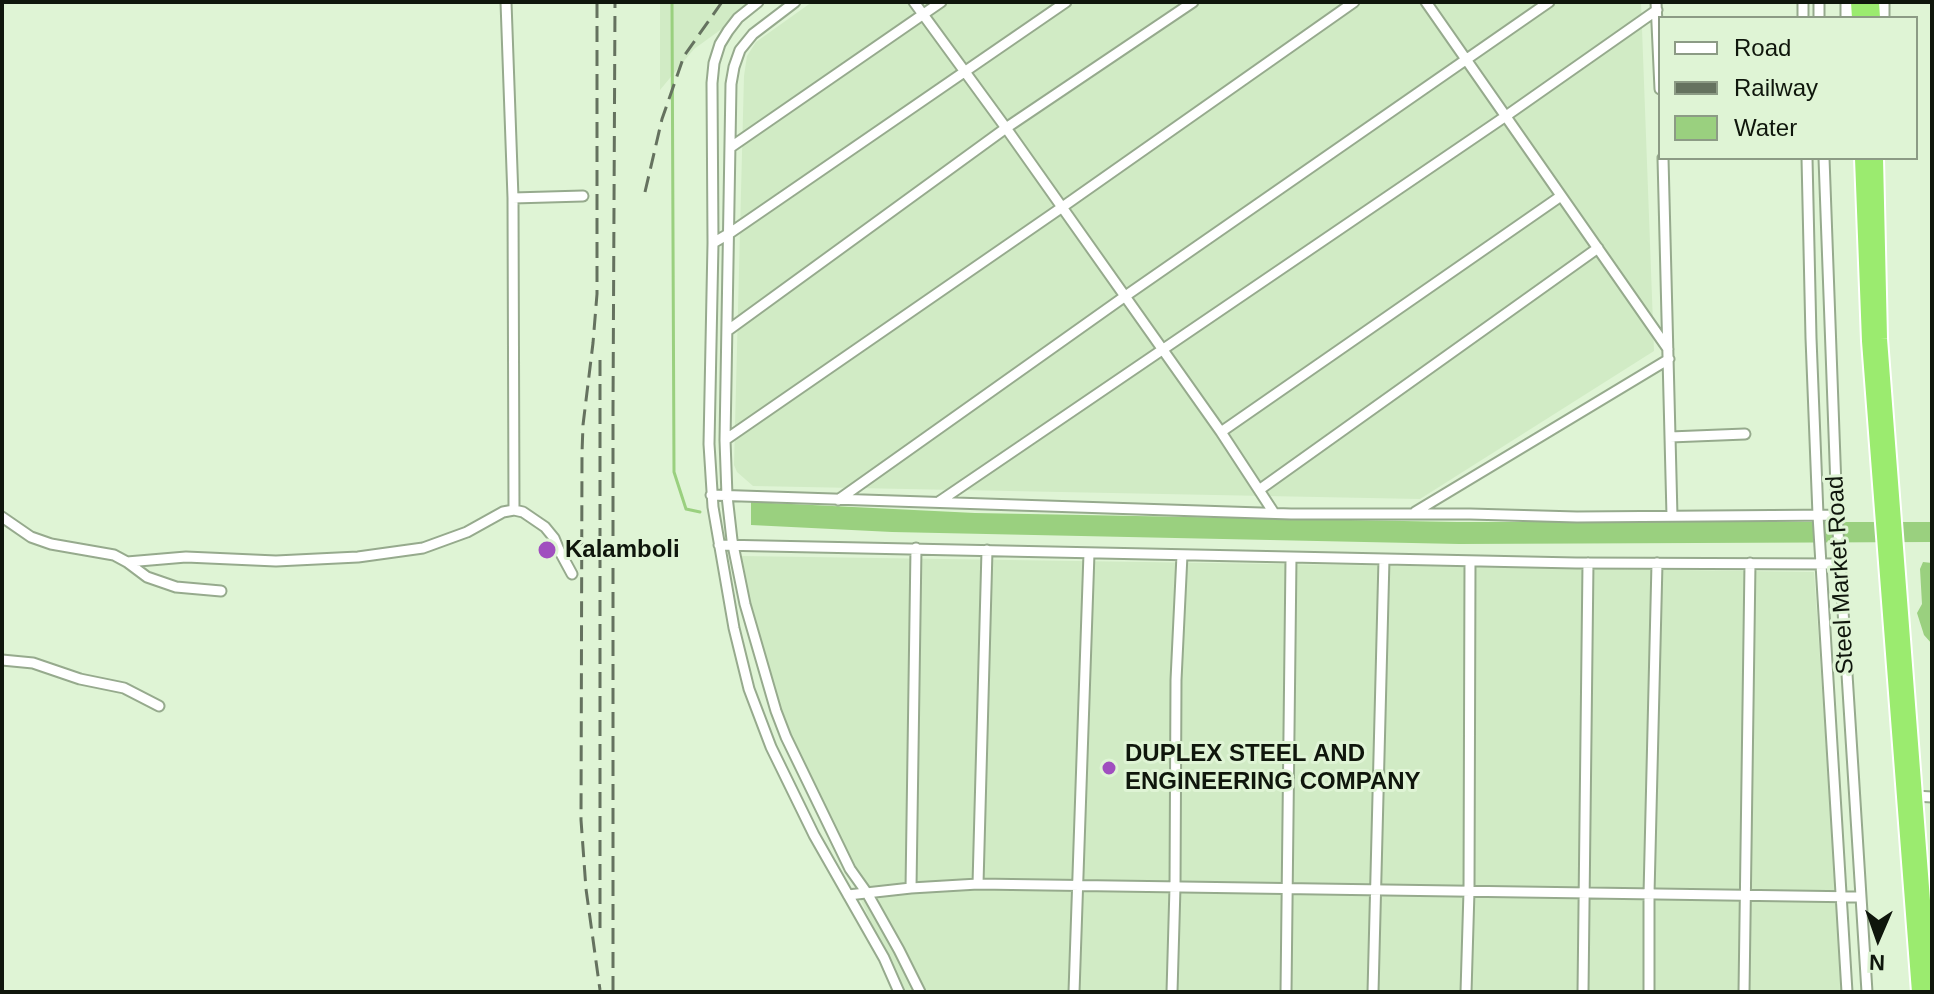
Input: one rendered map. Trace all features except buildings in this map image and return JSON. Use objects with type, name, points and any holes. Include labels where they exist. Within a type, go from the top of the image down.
[{"type":"highway","points":[[1862,160],[1869,341],[1887,502]]},
{"type":"highway","points":[[1876,160],[1887,502],[1919,992]]},
{"type":"highway","points":[[1892,568],[1915,796],[1930,992]]},
{"type":"street","points":[[506,2],[513,198],[514,510]]},
{"type":"street","points":[[758,2],[738,18],[720,44],[712,83],[711,495],[734,628],[749,689],[771,747],[814,835],[884,958],[899,992]]},
{"type":"street","points":[[795,2],[753,34],[740,50],[731,84],[725,440],[732,542],[745,604],[786,737],[850,869],[867,893],[920,992]]},
{"type":"street","points":[[914,2],[1221,432],[1274,513]]},
{"type":"street","points":[[731,147],[941,2]]},
{"type":"street","points":[[713,243],[1066,2]]},
{"type":"street","points":[[727,331],[1006,128],[1193,2]]},
{"type":"street","points":[[725,440],[1354,2]]},
{"type":"street","points":[[1426,2],[1668,354]]},
{"type":"street","points":[[838,500],[1549,2]]},
{"type":"street","points":[[1657,6],[1658,34]]},
{"type":"street","points":[[938,502],[1506,116],[1657,6]]},
{"type":"street","points":[[1663,160],[1672,516]]},
{"type":"street","name":"Steel Market Road","points":[[1807,160],[1818,515],[1847,992]]},
{"type":"street","name":"Steel Market Road","points":[[1824,160],[1837,515],[1867,992]]},
{"type":"street","points":[[513,198],[583,196]]},
{"type":"street","points":[[1221,432],[1561,196]]},
{"type":"street","points":[[1259,490],[1598,248]]},
{"type":"street","points":[[1412,514],[1668,354]]},
{"type":"street","points":[[1670,437],[1745,434]]},
{"type":"street","points":[[711,495],[728,501],[938,502],[1274,513],[1577,517],[1837,515]]},
{"type":"street","points":[[127,562],[186,557],[276,561],[358,557],[423,548],[514,510],[523,512],[545,527],[572,574]]},
{"type":"street","points":[[2,517],[31,537],[51,544],[114,555],[147,577],[176,587],[221,591]]},
{"type":"street","points":[[718,543],[1291,558],[1840,564]]},
{"type":"street","points":[[911,888],[916,548]]},
{"type":"street","points":[[978,884],[987,550]]},
{"type":"street","points":[[1074,992],[1089,553]]},
{"type":"street","points":[[1172,992],[1176,680],[1182,555]]},
{"type":"street","points":[[1286,992],[1291,558]]},
{"type":"street","points":[[1373,992],[1384,559]]},
{"type":"street","points":[[1466,992],[1470,561]]},
{"type":"street","points":[[1583,992],[1588,563]]},
{"type":"street","points":[[1649,992],[1657,563]]},
{"type":"street","points":[[1744,992],[1750,563]]},
{"type":"street","points":[[2,660],[33,663],[80,679],[124,688],[159,706]]},
{"type":"street","points":[[1915,796],[1932,797]]},
{"type":"street","points":[[848,895],[978,884],[1861,897]]},
{"type":"shaded area","points":[[660,2],[759,2],[694,49],[660,90]]},
{"type":"shaded area","points":[[812,2],[1641,2],[1654,351],[1420,499],[753,486],[737,472],[734,465],[744,76],[747,56],[756,42]]},
{"type":"shaded area","points":[[741,556],[1814,572],[1843,992],[904,992],[816,805],[761,658]]},
{"type":"water","points":[[751,502],[975,513],[1457,522],[1932,522],[1932,542],[1459,544],[892,532],[751,525]]},
{"type":"water","points":[[1923,562],[1932,563],[1932,644],[1924,635],[1917,613],[1922,604],[1920,569]]},
{"type":"waterway","points":[[672,2],[674,472],[686,509],[700,512]]},
{"type":"railway","points":[[597,2],[597,294],[582,453],[581,820],[586,889],[600,990]]},
{"type":"railway","points":[[613,992],[615,2]]},
{"type":"railway","points":[[645,192],[662,119],[684,56],[722,2]]},
{"type":"railway","points":[[600,360],[600,928]]},
{"type":"place","name":"Kalamboli","points":[[547,550]]},
{"type":"place","name":"DUPLEX STEEL AND ENGINEERING COMPANY","points":[[1109,768]]}]
